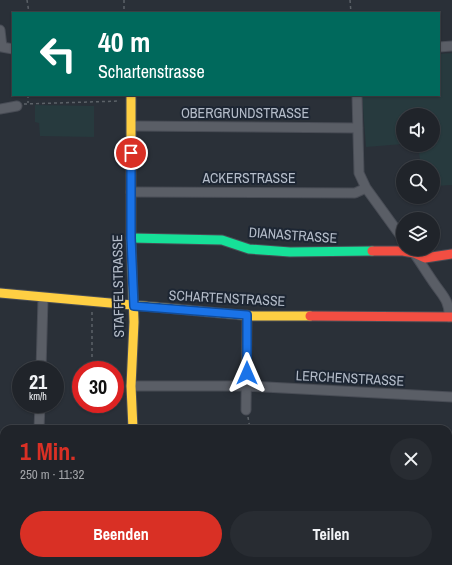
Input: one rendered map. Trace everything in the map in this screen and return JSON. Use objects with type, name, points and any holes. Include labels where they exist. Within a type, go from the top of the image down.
[{"type":"street","points":[[0,30],[2,47],[12,48]]},
{"type":"street","points":[[440,47],[452,46]]},
{"type":"street","points":[[356,96],[359,173],[366,188],[396,229]]},
{"type":"street","name":"STAFFELSTRASSE","points":[[131,98],[131,238],[134,306],[131,386],[132,425]]},
{"type":"street","points":[[0,108],[17,106]]},
{"type":"street","name":"OBERGRUNDSTRASSE","points":[[132,126],[358,128]]},
{"type":"street","name":"ACKERSTRASSE","points":[[131,192],[355,193],[366,188]]},
{"type":"street","name":"DIANASTRASSE","points":[[131,238],[222,240],[249,249],[290,252],[396,251]]},
{"type":"street","name":"DIANASTRASSE","points":[[440,256],[452,254]]},
{"type":"street","points":[[415,256],[444,295],[451,317]]},
{"type":"street","name":"DIANASTRASSE","points":[[421,256],[425,258],[438,256]]},
{"type":"street","name":"SCHARTENSTRASSE","points":[[0,294],[247,315],[451,317]]},
{"type":"street","points":[[41,361],[43,298]]},
{"type":"street","points":[[246,410],[247,315]]},
{"type":"street","name":"LERCHENSTRASSE","points":[[131,386],[247,386],[452,398]]},
{"type":"street","points":[[39,425],[40,413]]},
{"type":"path","points":[[27,0],[29,12]]},
{"type":"path","points":[[124,0],[124,12]]},
{"type":"path","points":[[350,0],[351,12]]},
{"type":"path","points":[[28,96],[28,103]]},
{"type":"path","points":[[17,106],[28,103],[131,98]]},
{"type":"path","points":[[92,308],[92,358]]},
{"type":"green space","points":[[452,53],[452,185],[440,186],[440,160],[420,160],[419,152],[440,152],[440,108],[396,108],[396,145],[366,147],[362,96],[440,96],[440,54]]},
{"type":"green space","points":[[35,105],[94,106],[94,137],[40,136],[39,123],[35,122]]},
{"type":"traffic: fast","points":[[131,238],[222,240],[249,249],[290,252],[372,251]]},
{"type":"traffic: slow","points":[[131,96],[131,238],[134,322],[131,386],[133,425]]},
{"type":"traffic: slow","points":[[0,293],[253,316],[310,316]]},
{"type":"traffic: jam","points":[[372,251],[403,251],[414,253],[425,258],[452,254]]},
{"type":"traffic: jam","points":[[310,316],[452,317]]},
{"type":"route","points":[[131,153],[131,238],[134,306],[247,315],[247,373]]}]
